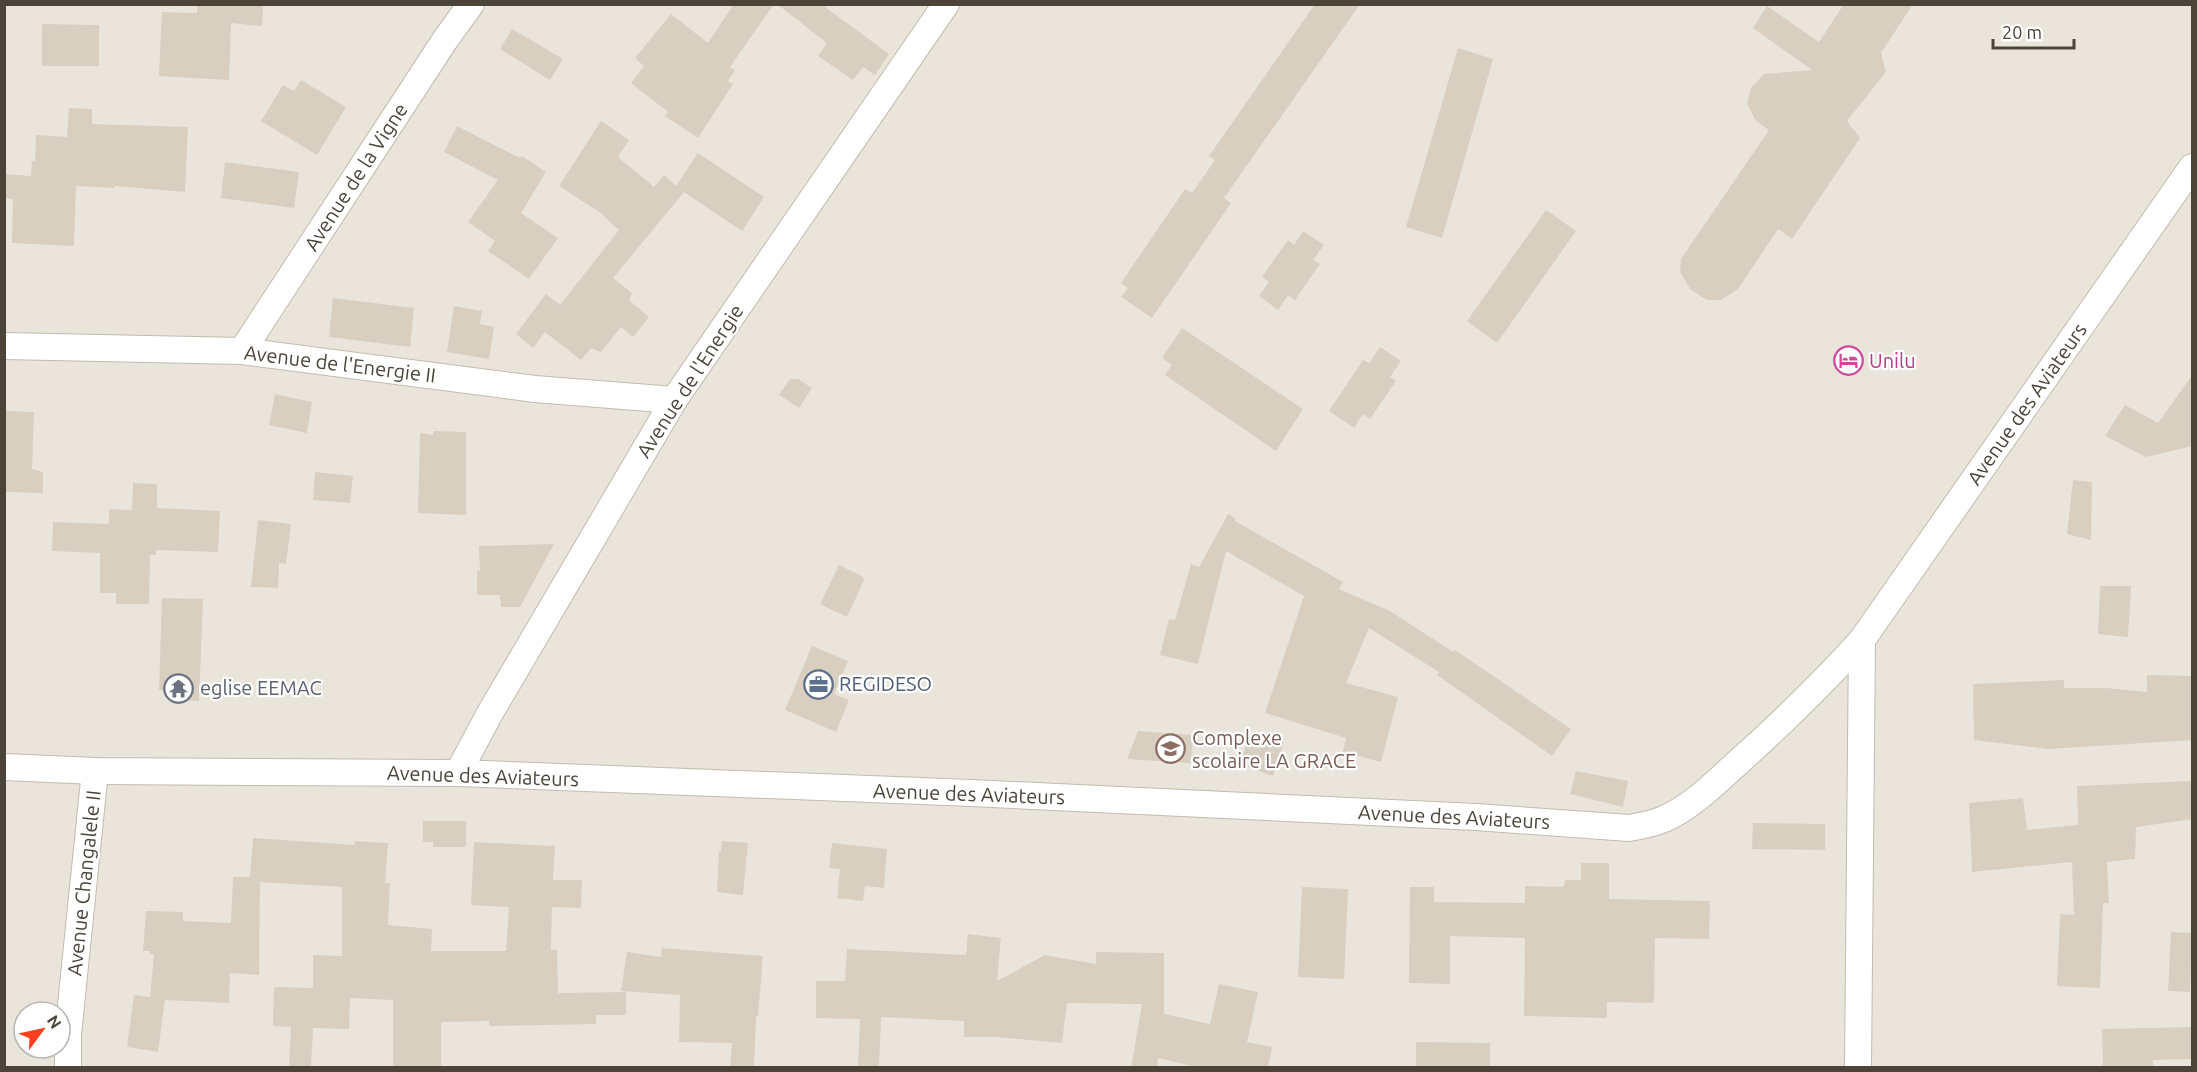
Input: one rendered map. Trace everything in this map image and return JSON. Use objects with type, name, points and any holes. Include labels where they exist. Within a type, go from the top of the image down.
[{"type":"street","name":"Avenue de la Vigne","points":[[242,351],[445,40],[471,4]]},
{"type":"street","name":"Avenue de l'Energie","points":[[458,773],[489,713],[674,400],[946,4]]},
{"type":"street","name":"Avenue des Aviateurs","points":[[4,766],[95,771],[458,773],[971,793],[1476,817],[1629,828],[1649,825],[1667,818],[1703,793],[1800,706],[1862,640],[2193,167]]},
{"type":"street","name":"Avenue de l'Energie II","points":[[4,346],[242,351],[535,389],[674,400]]},
{"type":"street","points":[[1858,1068],[1862,640]]},
{"type":"street","name":"Avenue Changalele II","points":[[68,1068],[68,1034],[95,771]]},
{"type":"shaded area","points":[[5,5],[2192,5],[2192,1067],[5,1068]]},
{"type":"building","points":[[197,4],[263,4],[262,26],[231,23],[229,80],[159,76],[162,12],[197,13]]},
{"type":"building","points":[[734,4],[774,4],[730,67],[735,70],[728,81],[733,84],[698,138],[665,116],[668,112],[631,83],[644,66],[635,58],[671,14],[708,43]]},
{"type":"building","points":[[777,4],[821,4],[889,54],[875,75],[863,67],[853,80],[818,56],[827,43]]},
{"type":"building","points":[[1315,4],[1360,4],[1224,198],[1231,203],[1152,318],[1121,297],[1128,288],[1121,283],[1185,189],[1192,193],[1215,160],[1209,156]]},
{"type":"building","points":[[1844,4],[1913,4],[1881,53],[1886,72],[1847,121],[1860,138],[1792,239],[1778,229],[1738,289],[1721,300],[1707,300],[1691,290],[1680,272],[1681,259],[1769,130],[1756,121],[1747,104],[1751,88],[1764,74],[1812,70],[1753,28],[1767,6],[1819,42]]},
{"type":"building","points":[[42,24],[99,25],[99,66],[42,66]]},
{"type":"building","points":[[512,29],[563,59],[550,80],[500,49]]},
{"type":"building","points":[[1458,48],[1493,59],[1442,238],[1406,227]]},
{"type":"building","points":[[301,80],[346,107],[317,155],[261,121],[283,85],[294,91]]},
{"type":"building","points":[[69,108],[92,109],[92,124],[188,127],[185,192],[114,186],[114,188],[76,186],[74,246],[12,243],[13,199],[4,198],[4,174],[31,176],[32,161],[35,161],[36,135],[67,137]]},
{"type":"building","points":[[601,121],[629,140],[618,157],[654,187],[664,175],[676,186],[698,153],[764,197],[742,231],[684,192],[613,278],[632,293],[629,300],[649,317],[633,337],[621,327],[601,352],[591,348],[581,360],[545,332],[533,348],[516,334],[546,294],[560,305],[619,230],[598,211],[559,186]]},
{"type":"building","points":[[457,126],[520,158],[522,156],[546,172],[521,213],[558,238],[529,279],[488,251],[495,241],[468,222],[498,180],[444,152]]},
{"type":"building","points":[[225,162],[299,172],[294,208],[221,198]]},
{"type":"building","points":[[1546,210],[1576,231],[1497,343],[1467,321]]},
{"type":"building","points":[[1303,231],[1324,245],[1313,260],[1320,264],[1295,300],[1288,295],[1278,310],[1259,296],[1269,282],[1262,277],[1288,240],[1294,245]]},
{"type":"building","points":[[333,298],[414,308],[410,347],[329,337]]},
{"type":"building","points":[[454,306],[482,311],[480,324],[494,327],[489,359],[447,352]]},
{"type":"building","points":[[1182,328],[1303,409],[1276,451],[1165,375],[1172,365],[1162,358]]},
{"type":"building","points":[[1380,347],[1401,361],[1390,377],[1396,381],[1370,419],[1363,414],[1354,428],[1329,411],[1363,360],[1369,363]]},
{"type":"building","points":[[2193,374],[2193,446],[2146,457],[2105,436],[2125,405],[2158,423]]},
{"type":"building","points":[[790,379],[798,379],[812,388],[799,408],[779,395]]},
{"type":"building","points":[[275,394],[312,402],[307,433],[269,425]]},
{"type":"building","points":[[4,411],[34,412],[32,469],[43,472],[43,493],[4,492]]},
{"type":"building","points":[[434,431],[466,432],[466,515],[418,513],[420,433],[433,435]]},
{"type":"building","points":[[315,472],[353,476],[350,503],[313,500]]},
{"type":"building","points":[[2073,480],[2092,482],[2091,540],[2067,534]]},
{"type":"building","points":[[133,483],[157,484],[157,508],[220,511],[218,552],[156,550],[156,555],[150,555],[149,604],[116,604],[116,593],[100,593],[100,553],[52,551],[53,522],[109,524],[109,509],[132,510]]},
{"type":"building","points":[[1228,514],[1235,518],[1235,521],[1343,582],[1339,589],[1390,611],[1453,652],[1455,650],[1571,729],[1552,756],[1437,675],[1439,672],[1369,628],[1346,683],[1398,697],[1381,762],[1343,752],[1346,738],[1265,713],[1304,596],[1226,551],[1198,664],[1160,655],[1169,619],[1175,620],[1191,564],[1199,567]]},
{"type":"building","points":[[258,520],[291,524],[286,564],[279,563],[278,588],[251,587]]},
{"type":"building","points":[[554,544],[520,607],[501,607],[500,595],[477,595],[477,571],[480,571],[479,546]]},
{"type":"building","points":[[839,565],[865,578],[847,617],[820,604]]},
{"type":"building","points":[[2100,586],[2131,586],[2128,637],[2098,634]]},
{"type":"building","points":[[162,598],[203,599],[199,701],[170,700],[170,690],[159,690]]},
{"type":"building","points":[[812,646],[848,661],[834,694],[849,700],[836,732],[785,710]]},
{"type":"building","points":[[2147,675],[2193,676],[2193,740],[2048,749],[1974,740],[1973,684],[2064,680],[2064,688],[2106,688],[2147,692]]},
{"type":"building","points":[[1138,731],[1193,735],[1191,763],[1127,759]]},
{"type":"building","points":[[1248,739],[1284,741],[1273,776],[1240,764]]},
{"type":"building","points":[[1576,771],[1628,781],[1623,807],[1570,794]]},
{"type":"building","points":[[2193,781],[2193,819],[2136,827],[2135,859],[2107,862],[2109,903],[2103,903],[2100,988],[2057,986],[2060,914],[2074,915],[2072,862],[1972,872],[1969,803],[2023,798],[2027,830],[2078,825],[2077,786]]},
{"type":"building","points":[[423,821],[466,821],[466,847],[433,847],[433,842],[423,842]]},
{"type":"building","points":[[1753,823],[1825,824],[1825,850],[1752,849]]},
{"type":"building","points":[[253,838],[355,845],[355,841],[388,843],[385,883],[390,883],[388,925],[432,929],[431,951],[506,951],[509,907],[471,905],[474,842],[555,846],[553,880],[582,880],[581,908],[552,907],[551,950],[557,950],[558,993],[626,992],[626,1015],[596,1015],[596,1024],[489,1026],[489,1021],[441,1022],[441,1068],[393,1068],[393,1000],[350,998],[349,1029],[313,1028],[311,1068],[289,1068],[291,1027],[273,1026],[274,987],[313,988],[313,955],[342,956],[342,887],[260,882],[259,975],[230,973],[229,1003],[165,1000],[158,1052],[127,1047],[134,995],[150,997],[154,954],[149,954],[150,951],[143,951],[146,911],[183,912],[183,921],[231,923],[233,877],[250,877]]},
{"type":"building","points":[[722,841],[748,843],[743,895],[717,892],[719,851],[721,852]]},
{"type":"building","points":[[832,843],[887,849],[884,888],[865,886],[863,901],[837,898],[840,869],[829,868]]},
{"type":"building","points":[[1581,863],[1609,863],[1609,899],[1710,901],[1709,939],[1655,938],[1654,1003],[1607,1002],[1607,1018],[1524,1016],[1525,938],[1450,936],[1450,984],[1409,983],[1410,887],[1434,887],[1434,902],[1525,903],[1525,886],[1563,887],[1566,880],[1581,880]]},
{"type":"building","points":[[1302,887],[1348,889],[1344,979],[1298,977]]},
{"type":"building","points":[[2171,932],[2192,933],[2190,992],[2168,991]]},
{"type":"building","points":[[968,934],[1001,938],[997,981],[1045,955],[1096,964],[1096,952],[1164,953],[1164,1014],[1210,1024],[1219,984],[1258,992],[1247,1042],[1272,1047],[1268,1068],[1200,1068],[1158,1058],[1157,1068],[1131,1068],[1142,1004],[1067,1003],[1062,1043],[996,1037],[964,1037],[964,1021],[881,1017],[879,1068],[858,1068],[860,1019],[816,1018],[816,981],[845,981],[847,949],[966,955]]},
{"type":"building","points":[[662,948],[763,956],[758,1016],[756,1016],[754,1068],[730,1068],[732,1043],[679,1042],[680,995],[621,991],[627,952],[661,957]]},
{"type":"building","points":[[2193,1027],[2193,1059],[2153,1060],[2153,1068],[2103,1068],[2102,1029]]},
{"type":"building","points":[[1416,1042],[1490,1043],[1490,1068],[1416,1068]]},
{"type":"place","name":"Unilu","points":[[1848,361]]},
{"type":"place","name":"REGIDESO","points":[[818,684]]},
{"type":"place","name":"eglise EEMAC","points":[[179,688]]},
{"type":"place","name":"Complexe scolaire LA GRACE","points":[[1171,749]]}]
